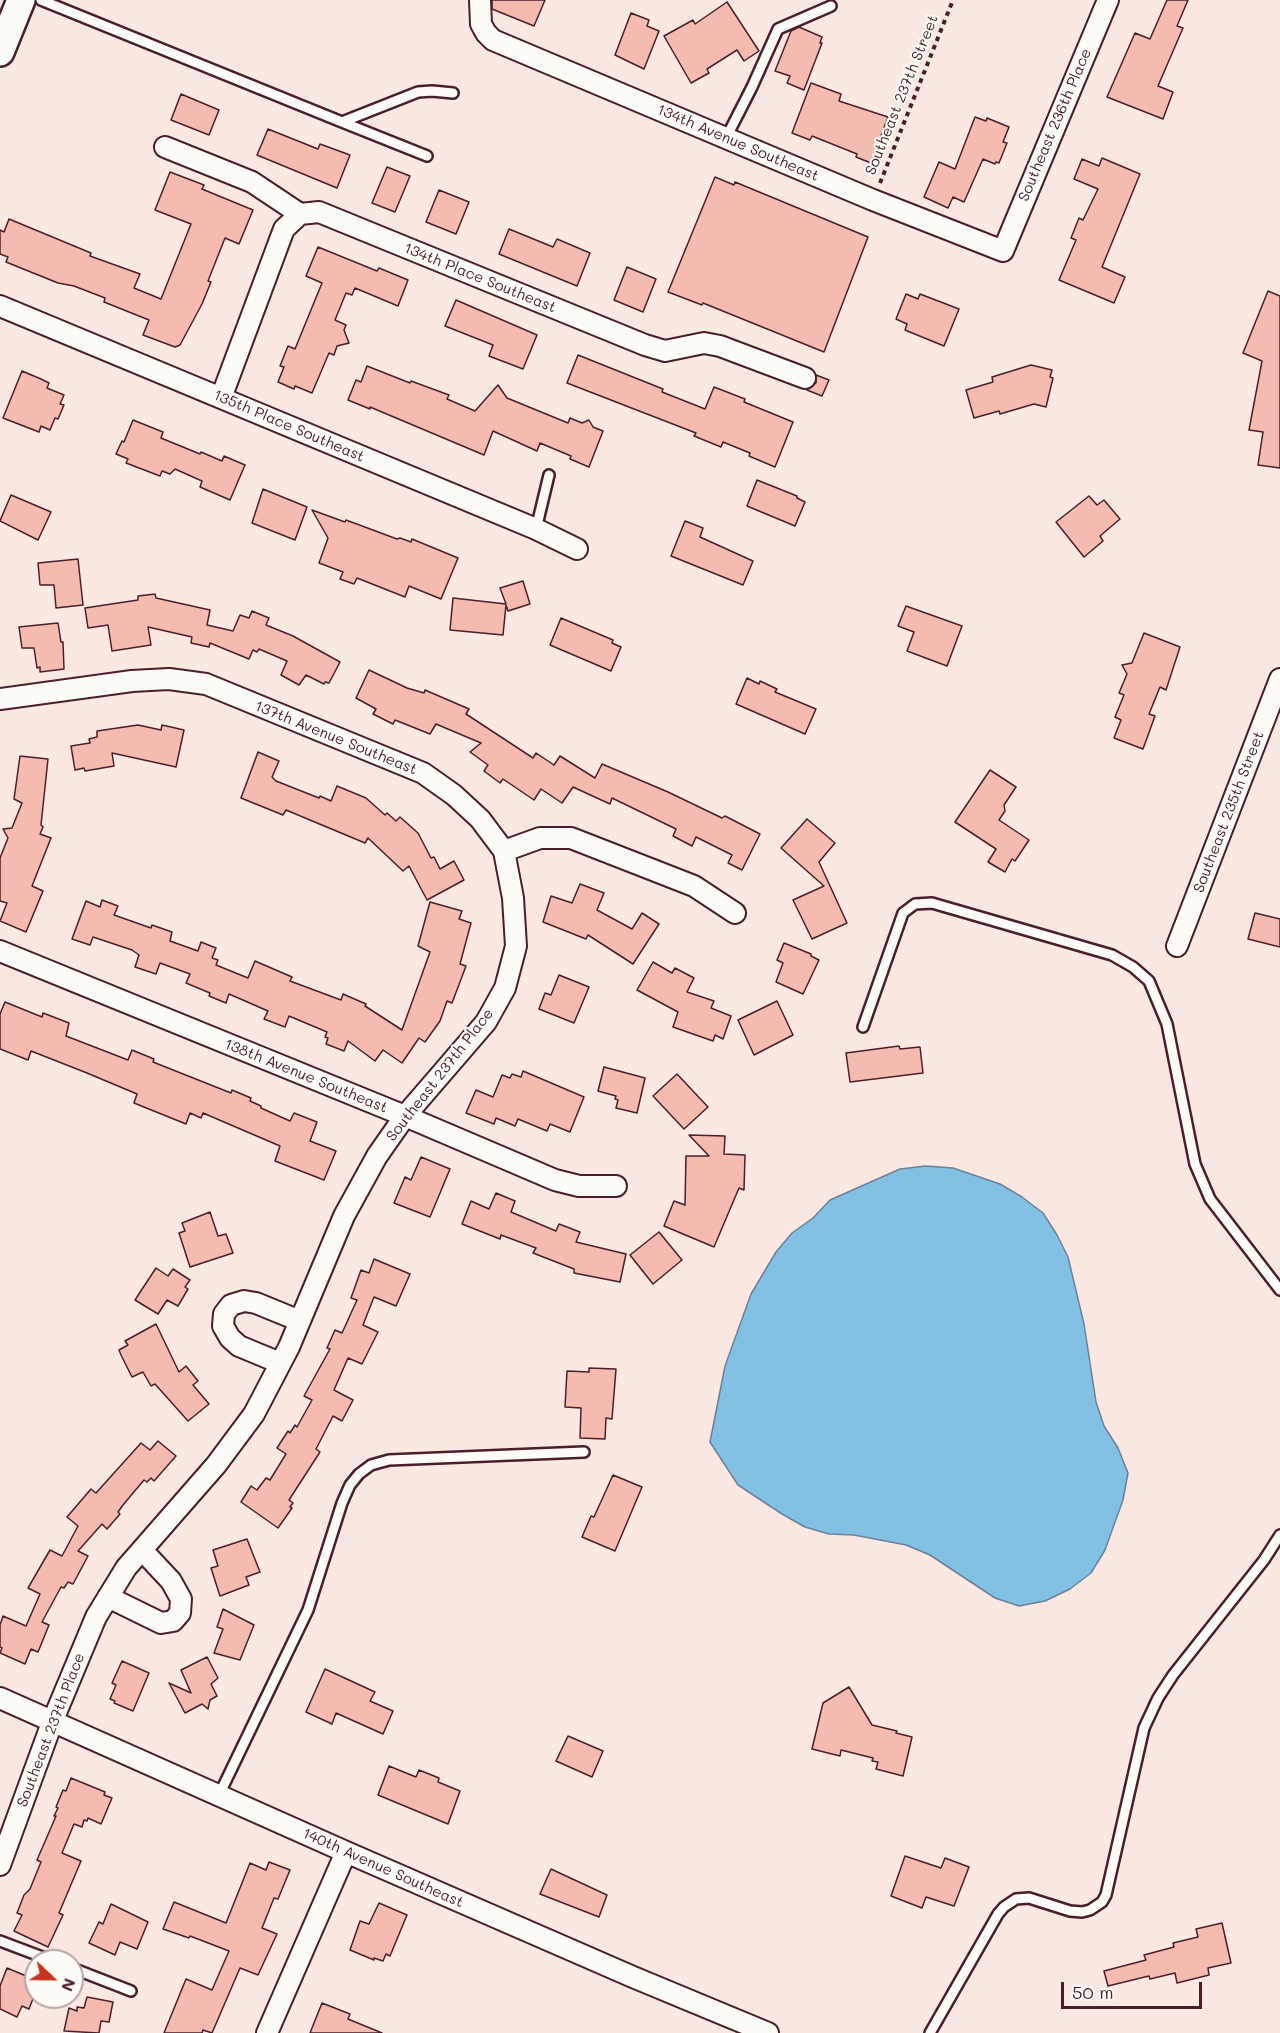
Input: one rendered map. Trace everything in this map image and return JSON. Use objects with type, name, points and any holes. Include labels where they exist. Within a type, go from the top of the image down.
[{"type":"main road","points":[[1,45],[21,0]]},
{"type":"street","name":"134th Avenue Southeast","points":[[480,0],[481,24],[493,40],[873,200],[1002,251]]},
{"type":"street","name":"Southeast 236th Place","points":[[1002,251],[1108,0]]},
{"type":"street","name":"134th Place Southeast","points":[[165,147],[252,182],[300,214],[319,212],[645,345],[664,351],[704,343],[720,346],[805,378]]},
{"type":"street","points":[[221,398],[284,229],[300,214]]},
{"type":"street","name":"135th Place Southeast","points":[[0,306],[536,529],[577,549]]},
{"type":"street","name":"137th Avenue Southeast","points":[[0,699],[160,679],[206,684],[423,773],[454,795],[480,819],[504,851]]},
{"type":"street","name":"Southeast 235th Street","points":[[1177,946],[1272,725],[1280,679]]},
{"type":"street","points":[[504,851],[540,838],[571,838],[694,886],[735,913]]},
{"type":"street","name":"Southeast 237th Place","points":[[0,1865],[53,1720],[96,1617],[126,1568],[216,1464],[254,1414],[300,1321],[344,1216],[377,1156],[405,1116],[486,1022],[505,987],[516,946],[513,898],[504,851]]},
{"type":"street","name":"138th Avenue Southeast","points":[[0,951],[405,1116],[555,1180],[579,1186],[616,1186]]},
{"type":"street","points":[[280,1363],[239,1346],[230,1338],[223,1326],[224,1314],[231,1305],[244,1301],[256,1303],[300,1321]]},
{"type":"street","points":[[108,1597],[161,1623],[173,1621],[180,1612],[181,1599],[171,1581],[142,1550]]},
{"type":"street","name":"140th Avenue Southeast","points":[[0,1698],[346,1852],[768,2033]]},
{"type":"street","points":[[267,2033],[346,1852]]},
{"type":"lane","points":[[41,0],[427,156]]},
{"type":"lane","points":[[726,138],[778,29],[831,6]]},
{"type":"lane","points":[[342,122],[418,92],[453,93]]},
{"type":"lane","points":[[536,529],[549,475]]},
{"type":"lane","points":[[863,1027],[903,913],[915,904],[932,903],[1112,955],[1132,967],[1149,981],[1167,1024],[1195,1164],[1210,1199],[1280,1290]]},
{"type":"lane","points":[[219,1795],[308,1610],[342,1503],[350,1485],[359,1474],[371,1466],[388,1460],[584,1452]]},
{"type":"lane","points":[[930,2033],[1004,1907],[1016,1899],[1029,1898],[1070,1911],[1082,1912],[1102,1902],[1106,1895],[1144,1728],[1158,1698],[1173,1675],[1264,1560],[1280,1535]]},
{"type":"lane","points":[[0,1941],[24,1950]]},
{"type":"lane","points":[[84,1973],[131,1991]]},
{"type":"path","name":"Southeast 237th Street","points":[[873,200],[953,0]]},
{"type":"water","points":[[926,1166],[953,1168],[1000,1184],[1043,1213],[1068,1257],[1084,1324],[1096,1402],[1104,1426],[1118,1448],[1128,1473],[1123,1500],[1105,1550],[1091,1573],[1070,1589],[1045,1601],[1019,1606],[995,1598],[930,1555],[906,1545],[854,1535],[829,1534],[805,1527],[738,1485],[710,1442],[725,1366],[751,1294],[776,1252],[792,1233],[813,1218],[830,1200],[900,1169]]},
{"type":"building","points":[[492,0],[545,0],[534,26],[492,9]]},
{"type":"building","points":[[1167,0],[1188,0],[1177,26],[1183,28],[1158,86],[1173,92],[1163,119],[1107,97],[1135,33],[1150,39]]},
{"type":"building","points":[[727,2],[759,51],[744,61],[737,50],[707,69],[709,73],[691,83],[664,36],[693,20],[695,24]]},
{"type":"building","points":[[631,13],[649,20],[647,26],[659,31],[644,69],[615,55]]},
{"type":"building","points":[[799,27],[822,37],[820,43],[822,43],[804,90],[787,83],[790,76],[775,71],[791,31]]},
{"type":"building","points":[[811,83],[841,94],[839,101],[888,117],[871,163],[856,157],[857,154],[812,136],[810,140],[792,133]]},
{"type":"building","points":[[181,94],[219,110],[209,135],[171,120]]},
{"type":"building","points":[[975,117],[986,121],[987,118],[1009,127],[1003,142],[1007,143],[999,163],[995,164],[983,159],[964,202],[953,197],[948,208],[924,197],[939,162],[955,169]]},
{"type":"building","points":[[268,129],[318,149],[320,144],[350,155],[337,188],[257,155]]},
{"type":"building","points":[[1102,158],[1140,174],[1102,267],[1125,277],[1114,303],[1059,280],[1076,240],[1071,238],[1079,218],[1083,220],[1098,189],[1074,179],[1082,159],[1099,166]]},
{"type":"building","points":[[387,167],[410,176],[395,212],[372,203]]},
{"type":"building","points":[[170,172],[204,185],[202,189],[253,210],[239,244],[225,238],[208,281],[211,282],[202,304],[180,345],[175,347],[143,335],[149,320],[104,302],[105,298],[74,286],[58,283],[6,262],[8,257],[0,254],[0,230],[4,232],[9,219],[91,253],[90,256],[140,274],[134,288],[161,299],[191,224],[155,210]]},
{"type":"building","points":[[715,177],[734,185],[735,182],[868,237],[824,352],[703,303],[702,305],[668,292]]},
{"type":"building","points":[[439,190],[469,202],[456,234],[426,222]]},
{"type":"building","points":[[509,229],[553,247],[557,239],[590,253],[577,286],[499,254]]},
{"type":"building","points":[[318,247],[377,271],[379,268],[408,280],[398,306],[355,288],[352,295],[346,293],[335,320],[346,325],[344,330],[349,343],[337,346],[334,355],[329,353],[312,393],[278,382],[284,367],[280,366],[288,346],[295,349],[322,283],[306,276]]},
{"type":"building","points":[[627,267],[656,279],[643,312],[614,300]]},
{"type":"building","points":[[1268,291],[1280,296],[1280,468],[1258,465],[1263,432],[1249,430],[1262,361],[1243,353]]},
{"type":"building","points":[[906,294],[918,299],[920,294],[959,309],[944,346],[905,330],[907,324],[896,319]]},
{"type":"building","points":[[456,300],[537,335],[523,369],[489,356],[493,345],[445,326]]},
{"type":"building","points":[[578,355],[663,389],[662,392],[705,409],[714,387],[793,422],[775,467],[723,442],[721,447],[694,436],[696,433],[567,383]]},
{"type":"building","points":[[1031,365],[1052,370],[1050,377],[1053,378],[1046,407],[1034,404],[1000,414],[999,411],[974,418],[966,390],[993,382],[992,377]]},
{"type":"building","points":[[367,366],[449,395],[447,399],[475,411],[498,385],[507,398],[568,423],[570,418],[582,423],[589,420],[593,427],[603,431],[589,467],[570,459],[571,456],[540,443],[537,451],[493,431],[484,455],[348,400],[356,380],[361,382]]},
{"type":"building","points":[[22,371],[49,383],[47,388],[64,395],[60,404],[64,405],[50,430],[41,426],[39,432],[3,418]]},
{"type":"building","points":[[816,375],[829,380],[822,396],[807,390],[816,383]]},
{"type":"building","points":[[133,420],[163,432],[161,438],[200,454],[201,452],[222,461],[224,456],[245,465],[230,500],[200,487],[202,481],[175,469],[170,474],[162,471],[160,476],[126,463],[128,459],[116,454]]},
{"type":"building","points":[[757,480],[797,496],[805,502],[795,526],[747,506]]},
{"type":"building","points":[[263,489],[307,507],[295,540],[252,523]]},
{"type":"building","points":[[11,495],[51,512],[38,540],[0,521]]},
{"type":"building","points":[[1089,496],[1097,505],[1104,500],[1120,519],[1100,536],[1103,541],[1084,557],[1056,522]]},
{"type":"building","points":[[312,510],[397,539],[411,542],[412,539],[458,558],[441,599],[409,586],[405,597],[357,578],[354,584],[340,579],[343,572],[319,563],[328,538]]},
{"type":"building","points":[[685,521],[703,528],[700,537],[753,561],[743,585],[671,556]]},
{"type":"building","points":[[78,559],[83,605],[56,608],[54,585],[40,585],[38,563]]},
{"type":"building","points":[[523,581],[530,604],[508,611],[506,605],[503,635],[450,630],[453,598],[506,604],[500,588]]},
{"type":"building","points":[[155,594],[156,598],[210,610],[207,625],[233,631],[240,615],[249,618],[252,611],[269,618],[266,625],[293,636],[340,662],[329,683],[324,684],[306,675],[299,685],[281,675],[287,661],[259,649],[257,652],[253,650],[249,659],[210,643],[209,647],[191,643],[192,637],[148,627],[151,645],[112,651],[108,625],[88,628],[85,608],[138,600],[138,596]]},
{"type":"building","points":[[906,606],[962,626],[947,666],[907,651],[914,632],[898,626]]},
{"type":"building","points":[[561,618],[613,640],[612,643],[621,647],[611,671],[550,645]]},
{"type":"building","points":[[58,623],[61,642],[63,642],[64,669],[40,672],[40,667],[37,668],[34,648],[22,648],[19,627]]},
{"type":"building","points":[[1144,633],[1180,647],[1166,690],[1160,687],[1149,714],[1155,716],[1143,749],[1114,738],[1121,720],[1115,717],[1124,695],[1119,693],[1127,674],[1122,665],[1132,663]]},
{"type":"building","points":[[369,670],[407,688],[424,693],[425,690],[469,709],[466,714],[533,758],[536,753],[554,765],[560,756],[595,778],[602,764],[722,818],[725,816],[760,834],[742,870],[728,863],[732,855],[696,837],[692,846],[673,836],[676,829],[612,798],[610,804],[573,787],[562,803],[541,789],[534,800],[503,779],[500,783],[484,771],[488,765],[470,752],[481,743],[436,724],[430,734],[395,720],[393,724],[373,714],[376,709],[356,698]]},
{"type":"building","points":[[747,678],[759,684],[760,681],[777,689],[775,692],[816,709],[805,734],[736,704]]},
{"type":"building","points":[[138,725],[161,730],[162,725],[184,730],[176,767],[112,753],[114,766],[85,771],[84,768],[75,770],[71,746],[90,743],[89,739],[97,737],[97,731]]},
{"type":"building","points":[[258,752],[279,761],[272,777],[276,781],[331,801],[337,786],[366,798],[385,815],[387,813],[396,821],[400,817],[418,833],[431,858],[434,857],[440,869],[454,861],[464,880],[427,900],[409,866],[403,871],[368,838],[365,843],[286,810],[283,815],[241,798]]},
{"type":"building","points":[[20,756],[48,759],[41,825],[43,827],[40,834],[51,838],[32,886],[43,891],[26,932],[0,921],[7,903],[0,901],[0,858],[8,838],[3,829],[12,828],[22,803],[14,799]]},
{"type":"building","points":[[990,770],[1016,787],[1004,805],[1005,811],[999,820],[1029,840],[1015,861],[1012,859],[1005,872],[988,862],[996,849],[955,822]]},
{"type":"building","points":[[807,819],[835,843],[819,862],[847,923],[812,939],[793,900],[824,886],[781,848]]},
{"type":"building","points":[[580,884],[604,893],[597,910],[632,929],[642,913],[659,924],[633,964],[588,935],[586,939],[543,922],[551,896],[572,903]]},
{"type":"building","points":[[102,900],[118,906],[114,915],[151,928],[152,925],[172,932],[170,941],[198,951],[201,942],[216,948],[212,958],[218,960],[216,965],[248,978],[255,961],[292,977],[290,981],[341,1000],[343,994],[366,1004],[365,1006],[402,1030],[430,952],[418,946],[430,902],[462,911],[459,919],[471,923],[460,964],[466,966],[452,1003],[447,1001],[440,1021],[425,1042],[419,1038],[402,1063],[383,1050],[375,1061],[348,1041],[344,1051],[326,1044],[327,1032],[289,1016],[285,1027],[264,1019],[268,1011],[229,994],[226,1003],[209,996],[210,993],[186,983],[190,974],[160,963],[156,974],[135,967],[139,955],[132,950],[93,937],[90,945],[72,939],[86,901],[100,907]]},
{"type":"building","points":[[1255,913],[1280,919],[1280,947],[1248,939]]},
{"type":"building","points":[[784,943],[811,954],[819,960],[803,994],[776,982],[783,963],[777,960]]},
{"type":"building","points":[[653,962],[672,973],[675,968],[694,978],[687,992],[714,1001],[711,1008],[731,1016],[723,1039],[715,1035],[713,1041],[673,1027],[678,1012],[637,990]]},
{"type":"building","points":[[559,975],[589,987],[574,1023],[539,1009],[545,993],[551,995]]},
{"type":"building","points":[[777,1001],[793,1035],[754,1055],[738,1020]]},
{"type":"building","points":[[5,1002],[42,1017],[43,1013],[69,1023],[66,1036],[128,1060],[132,1050],[154,1059],[153,1062],[231,1093],[232,1090],[251,1098],[250,1101],[261,1108],[290,1121],[294,1113],[317,1122],[310,1141],[336,1151],[324,1180],[275,1161],[280,1146],[203,1113],[201,1118],[190,1113],[186,1124],[134,1103],[137,1094],[87,1073],[31,1051],[28,1060],[0,1049],[0,1014]]},
{"type":"building","points":[[899,1046],[900,1049],[920,1047],[923,1073],[850,1082],[846,1053]]},
{"type":"building","points":[[604,1067],[645,1078],[637,1113],[616,1108],[618,1100],[615,1099],[616,1096],[598,1091]]},
{"type":"building","points":[[523,1071],[584,1097],[570,1132],[550,1124],[547,1131],[518,1119],[515,1126],[496,1118],[494,1124],[466,1113],[476,1090],[493,1097],[502,1075],[510,1078],[512,1074],[521,1077]]},
{"type":"building","points":[[677,1074],[708,1107],[684,1129],[653,1096]]},
{"type":"building","points":[[689,1135],[725,1136],[724,1154],[745,1155],[744,1190],[739,1188],[714,1247],[664,1226],[674,1201],[685,1205],[686,1156],[709,1156]]},
{"type":"building","points":[[421,1157],[450,1169],[430,1217],[394,1203],[405,1177],[411,1180]]},
{"type":"building","points":[[496,1193],[515,1201],[511,1212],[556,1231],[559,1224],[580,1232],[576,1242],[626,1254],[620,1282],[574,1273],[574,1269],[533,1253],[536,1248],[501,1235],[500,1239],[462,1224],[471,1201],[489,1209]]},
{"type":"building","points":[[210,1212],[218,1236],[226,1234],[233,1253],[190,1267],[179,1233],[185,1231],[182,1223]]},
{"type":"building","points":[[659,1232],[682,1260],[653,1284],[630,1255]]},
{"type":"building","points":[[374,1259],[410,1274],[396,1306],[374,1297],[363,1325],[378,1332],[362,1364],[348,1358],[334,1390],[353,1400],[342,1421],[333,1416],[316,1449],[320,1452],[289,1500],[293,1503],[290,1507],[292,1508],[278,1528],[241,1502],[251,1486],[257,1490],[266,1478],[270,1480],[286,1454],[277,1448],[288,1431],[290,1433],[295,1425],[297,1427],[312,1400],[304,1396],[330,1349],[327,1348],[335,1330],[342,1333],[357,1300],[351,1298],[361,1270],[369,1273]]},
{"type":"building","points":[[156,1268],[168,1276],[173,1269],[190,1280],[185,1287],[188,1289],[178,1306],[167,1300],[158,1314],[135,1300]]},
{"type":"building","points":[[156,1324],[179,1372],[186,1366],[198,1381],[193,1385],[209,1404],[188,1421],[155,1384],[151,1386],[143,1372],[132,1377],[119,1350],[128,1345],[125,1341]]},
{"type":"building","points":[[589,1368],[616,1369],[612,1419],[606,1418],[605,1439],[580,1438],[581,1408],[565,1407],[567,1371],[589,1372]]},
{"type":"building","points":[[158,1441],[176,1456],[154,1481],[151,1478],[147,1482],[144,1480],[107,1529],[102,1524],[78,1551],[88,1556],[73,1584],[68,1582],[64,1588],[61,1587],[42,1622],[49,1625],[38,1652],[31,1649],[25,1664],[0,1653],[2,1648],[0,1647],[0,1625],[3,1616],[26,1626],[40,1594],[28,1588],[50,1550],[62,1556],[78,1526],[67,1517],[91,1489],[96,1493],[141,1443],[150,1450]]},
{"type":"building","points":[[613,1475],[642,1487],[615,1551],[582,1537]]},
{"type":"building","points":[[247,1539],[260,1572],[246,1577],[249,1585],[220,1596],[211,1568],[218,1566],[213,1550]]},
{"type":"building","points":[[223,1609],[254,1625],[240,1660],[214,1653],[223,1629],[217,1627]]},
{"type":"building","points":[[207,1657],[218,1678],[211,1684],[217,1696],[210,1700],[208,1709],[202,1704],[185,1713],[169,1683],[191,1693],[181,1670]]},
{"type":"building","points":[[122,1661],[149,1673],[133,1711],[110,1699],[116,1685],[112,1683]]},
{"type":"building","points":[[325,1669],[375,1692],[370,1701],[393,1711],[383,1734],[336,1713],[332,1724],[306,1712]]},
{"type":"building","points":[[849,1687],[872,1725],[912,1737],[903,1776],[876,1769],[878,1762],[872,1761],[873,1758],[841,1750],[840,1756],[812,1749],[823,1703]]},
{"type":"building","points":[[568,1736],[603,1751],[592,1777],[556,1761]]},
{"type":"building","points":[[389,1766],[416,1777],[419,1770],[439,1778],[438,1782],[460,1791],[448,1824],[378,1795]]},
{"type":"building","points":[[71,1778],[105,1792],[104,1795],[112,1798],[101,1824],[88,1818],[87,1821],[84,1820],[82,1827],[74,1824],[62,1853],[81,1861],[59,1913],[63,1915],[48,1947],[14,1931],[22,1915],[17,1913],[24,1895],[30,1889],[41,1862],[37,1860],[56,1816],[54,1816],[58,1808],[56,1807]]},
{"type":"building","points":[[905,1856],[941,1868],[945,1858],[969,1867],[954,1906],[926,1897],[922,1908],[891,1896]]},
{"type":"building","points":[[269,1862],[290,1870],[278,1899],[274,1898],[262,1928],[277,1934],[258,1975],[240,1968],[212,2033],[203,2030],[202,2033],[164,2033],[186,1979],[212,1990],[229,1951],[190,1936],[189,1938],[163,1929],[174,1902],[226,1923],[250,1863],[266,1870]]},
{"type":"building","points":[[551,1869],[607,1895],[599,1917],[540,1894]]},
{"type":"building","points":[[379,1903],[407,1915],[390,1956],[386,1954],[383,1961],[374,1958],[374,1960],[350,1950],[360,1921],[369,1924]]},
{"type":"building","points":[[111,1904],[148,1922],[137,1949],[120,1942],[115,1955],[89,1943],[99,1922],[103,1924]]},
{"type":"building","points":[[1222,1923],[1231,1963],[1208,1968],[1209,1975],[1177,1983],[1175,1973],[1150,1979],[1149,1976],[1108,1986],[1104,1971],[1146,1960],[1144,1955],[1174,1947],[1173,1943],[1198,1937],[1196,1929]]},
{"type":"building","points":[[7,1968],[24,1975],[24,2007],[22,2006],[17,2017],[0,2009],[0,1986]]},
{"type":"building","points":[[87,1997],[113,2002],[109,2022],[101,2021],[99,2033],[64,2031],[69,2009],[77,2011],[77,2009],[84,2008]]},
{"type":"building","points":[[322,2003],[350,2014],[348,2019],[382,2033],[310,2033]]}]
